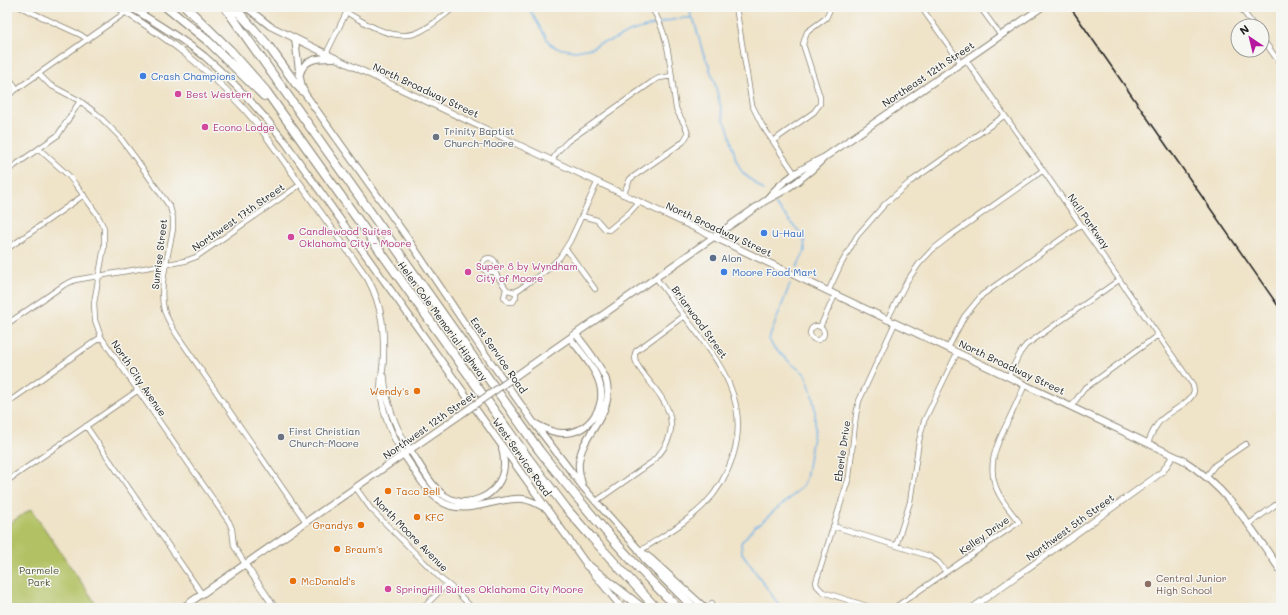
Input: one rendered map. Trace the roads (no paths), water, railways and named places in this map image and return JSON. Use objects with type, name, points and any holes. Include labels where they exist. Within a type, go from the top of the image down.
[{"type":"highway","points":[[166,7],[208,41],[287,119]]},
{"type":"highway","name":"Helen Cole Memorial Highway","points":[[186,7],[209,27],[243,64],[287,119],[528,458],[566,508],[627,578],[656,608]]},
{"type":"highway","name":"Helen Cole Memorial Highway","points":[[225,7],[539,450],[576,498],[604,530],[641,571],[678,608]]},
{"type":"highway","points":[[234,7],[267,44],[296,84],[303,91]]},
{"type":"highway","points":[[640,551],[647,561],[694,608]]},
{"type":"highway","points":[[587,565],[642,608]]},
{"type":"main road","name":"West Service Road","points":[[130,7],[202,55],[223,73],[264,115],[317,186],[546,509]]},
{"type":"main road","name":"North Broadway Street","points":[[246,7],[270,26],[335,58]]},
{"type":"main road","name":"Northeast 12th Street","points":[[765,201],[777,186],[794,174],[825,157],[1042,7]]},
{"type":"main road","points":[[295,39],[303,91]]},
{"type":"main road","points":[[300,78],[302,68],[311,60],[320,58],[335,58]]},
{"type":"main road","name":"East Service Road","points":[[303,91],[404,233],[483,351],[583,487],[640,551],[650,558],[706,608]]},
{"type":"main road","name":"Northeast 12th Street","points":[[765,201],[782,193],[811,172],[825,157]]},
{"type":"main road","points":[[794,174],[801,179]]},
{"type":"main road","name":"Northwest 12th Street","points":[[182,608],[404,455],[765,201]]},
{"type":"main road","name":"North Broadway Street","points":[[714,237],[1148,443],[1192,466],[1229,499],[1249,524],[1281,571]]},
{"type":"main road","points":[[534,422],[551,431],[567,433],[580,429],[592,420],[598,411],[601,398],[599,380],[573,336]]},
{"type":"main road","points":[[573,336],[603,374],[608,392],[605,410],[584,446],[580,457],[579,474],[583,487]]},
{"type":"main road","points":[[410,450],[433,485],[444,496],[457,501],[470,502],[486,496],[501,480],[504,465],[502,446]]},
{"type":"main road","points":[[404,455],[431,493],[447,505],[467,508],[517,499],[534,502],[546,509],[587,565],[622,608]]},
{"type":"street","points":[[20,7],[81,35],[88,40]]},
{"type":"street","points":[[117,7],[174,44],[219,81],[259,126],[362,270],[376,294],[383,326],[384,344],[381,392],[388,427],[404,455]]},
{"type":"street","points":[[326,54],[348,7]]},
{"type":"street","points":[[346,12],[385,32],[404,36],[420,31],[455,7]]},
{"type":"street","points":[[624,195],[630,179],[683,142],[687,137],[687,129],[678,115],[666,40],[662,26],[651,7]]},
{"type":"street","points":[[736,7],[750,100],[758,117],[794,174]]},
{"type":"street","points":[[773,141],[814,112],[820,104],[820,96],[803,44],[807,32],[826,18],[832,7]]},
{"type":"street","name":"Nail Parkway","points":[[921,7],[1004,116],[1193,385],[1194,393],[1188,400],[1158,422],[1148,443]]},
{"type":"street","points":[[980,7],[1001,36]]},
{"type":"street","points":[[1240,7],[1248,18]]},
{"type":"street","points":[[7,96],[126,12]]},
{"type":"street","points":[[1270,49],[1281,65]]},
{"type":"street","name":"North Broadway Street","points":[[335,58],[714,237]]},
{"type":"street","name":"Sunrise Street","points":[[39,74],[50,85],[80,102],[97,114],[119,136],[170,207],[173,223],[162,290],[162,301],[171,326],[306,522]]},
{"type":"street","points":[[7,75],[17,89]]},
{"type":"street","points":[[552,161],[561,147],[568,141],[652,82],[659,78],[672,76]]},
{"type":"street","points":[[7,171],[40,149],[61,131],[80,102]]},
{"type":"street","points":[[828,292],[840,266],[857,236],[885,204],[910,182],[1004,116]]},
{"type":"street","name":"North City Avenue","points":[[40,149],[68,175],[102,222],[104,228],[104,247],[95,292],[94,313],[101,337],[229,522],[232,529],[234,546],[275,608]]},
{"type":"street","points":[[888,320],[907,281],[919,264],[932,250],[1042,171]]},
{"type":"street","points":[[493,270],[506,289],[510,292],[516,292],[548,269],[566,249],[598,182]]},
{"type":"street","name":"Northwest 17th Street","points":[[7,324],[71,281],[185,261],[196,257],[301,184]]},
{"type":"street","points":[[7,249],[84,196]]},
{"type":"street","points":[[582,216],[597,220],[605,229],[608,230],[629,213],[639,202]]},
{"type":"street","points":[[948,348],[964,317],[982,295],[1081,225]]},
{"type":"street","points":[[566,249],[595,290]]},
{"type":"street","name":"Briarwood Street","points":[[640,551],[695,513],[710,499],[728,472],[736,444],[738,426],[732,388],[720,366],[711,350],[656,278]]},
{"type":"street","points":[[1008,377],[1020,353],[1026,345],[1119,280]]},
{"type":"street","points":[[506,289],[504,297],[506,301],[513,302],[517,295],[516,292]]},
{"type":"street","points":[[820,327],[835,295]]},
{"type":"street","points":[[595,502],[652,462],[667,443],[671,428],[668,409],[637,364],[634,356],[636,351],[684,316]]},
{"type":"street","name":"Eberle Drive","points":[[873,608],[822,592],[817,584],[817,578],[849,478],[855,419],[859,402],[895,323]]},
{"type":"street","points":[[1071,407],[1084,388],[1158,335]]},
{"type":"street","points":[[7,403],[101,337]]},
{"type":"street","points":[[896,546],[910,502],[919,441],[924,421],[957,353]]},
{"type":"street","points":[[383,368],[385,388],[395,423],[398,432],[410,450]]},
{"type":"street","name":"Kelley Drive","points":[[894,608],[1018,522],[998,494],[992,464],[993,456],[999,440],[1025,385]]},
{"type":"street","points":[[7,480],[137,391]]},
{"type":"street","points":[[86,426],[202,594]]},
{"type":"street","points":[[1206,477],[1216,465],[1246,444]]},
{"type":"street","name":"Northwest 5th Street","points":[[972,608],[1154,478],[1163,471],[1174,456]]},
{"type":"street","name":"North Moore Avenue","points":[[356,488],[371,509],[472,608]]},
{"type":"street","points":[[1249,524],[1281,501]]},
{"type":"street","points":[[833,526],[934,558],[946,572]]},
{"type":"street","points":[[423,608],[447,584]]},
{"type":"street","points":[[706,608],[712,603]]},
{"type":"waterway","points":[[528,7],[550,44],[557,48],[575,51],[592,48],[600,43],[610,41],[632,31],[667,21],[681,18],[691,18]]},
{"type":"waterway","points":[[690,7],[691,18],[694,20],[703,53],[710,67],[736,160],[742,172],[763,190]]},
{"type":"waterway","points":[[775,204],[804,237],[805,251],[797,267]]},
{"type":"waterway","points":[[781,608],[742,553],[741,543],[755,526],[761,523],[788,500],[803,485],[806,479],[815,429],[815,409],[811,390],[805,374],[773,347],[769,339],[790,284]]},
{"type":"railway","points":[[1070,7],[1281,310]]},
{"type":"place","name":"Crash Champions","points":[[143,76]]},
{"type":"place","name":"Best Western","points":[[178,94]]},
{"type":"place","name":"Econo Lodge","points":[[205,127]]},
{"type":"place","name":"Trinity Baptist Church-Moore","points":[[436,137]]},
{"type":"place","name":"U-Haul","points":[[764,233]]},
{"type":"place","name":"Candlewood Suites Oklahoma City - Moore","points":[[291,237]]},
{"type":"place","name":"Alon","points":[[713,258]]},
{"type":"place","name":"Super 8 by Wyndham City of Moore","points":[[468,272]]},
{"type":"place","name":"Moore Food Mart","points":[[724,272]]},
{"type":"place","name":"Wendy's","points":[[417,391]]},
{"type":"place","name":"First Christian Church-Moore","points":[[281,437]]},
{"type":"place","name":"Taco Bell","points":[[388,491]]},
{"type":"place","name":"KFC","points":[[417,517]]},
{"type":"place","name":"Grandys","points":[[361,525]]},
{"type":"place","name":"Braum's","points":[[337,549]]},
{"type":"place","name":"McDonald's","points":[[293,581]]},
{"type":"place","name":"Central Junior High School","points":[[1148,584]]},
{"type":"place","name":"SpringHill Suites Oklahoma City Moore","points":[[388,589]]},
{"type":"park label","name":"Parmele Park","points":[[39,576]]}]
